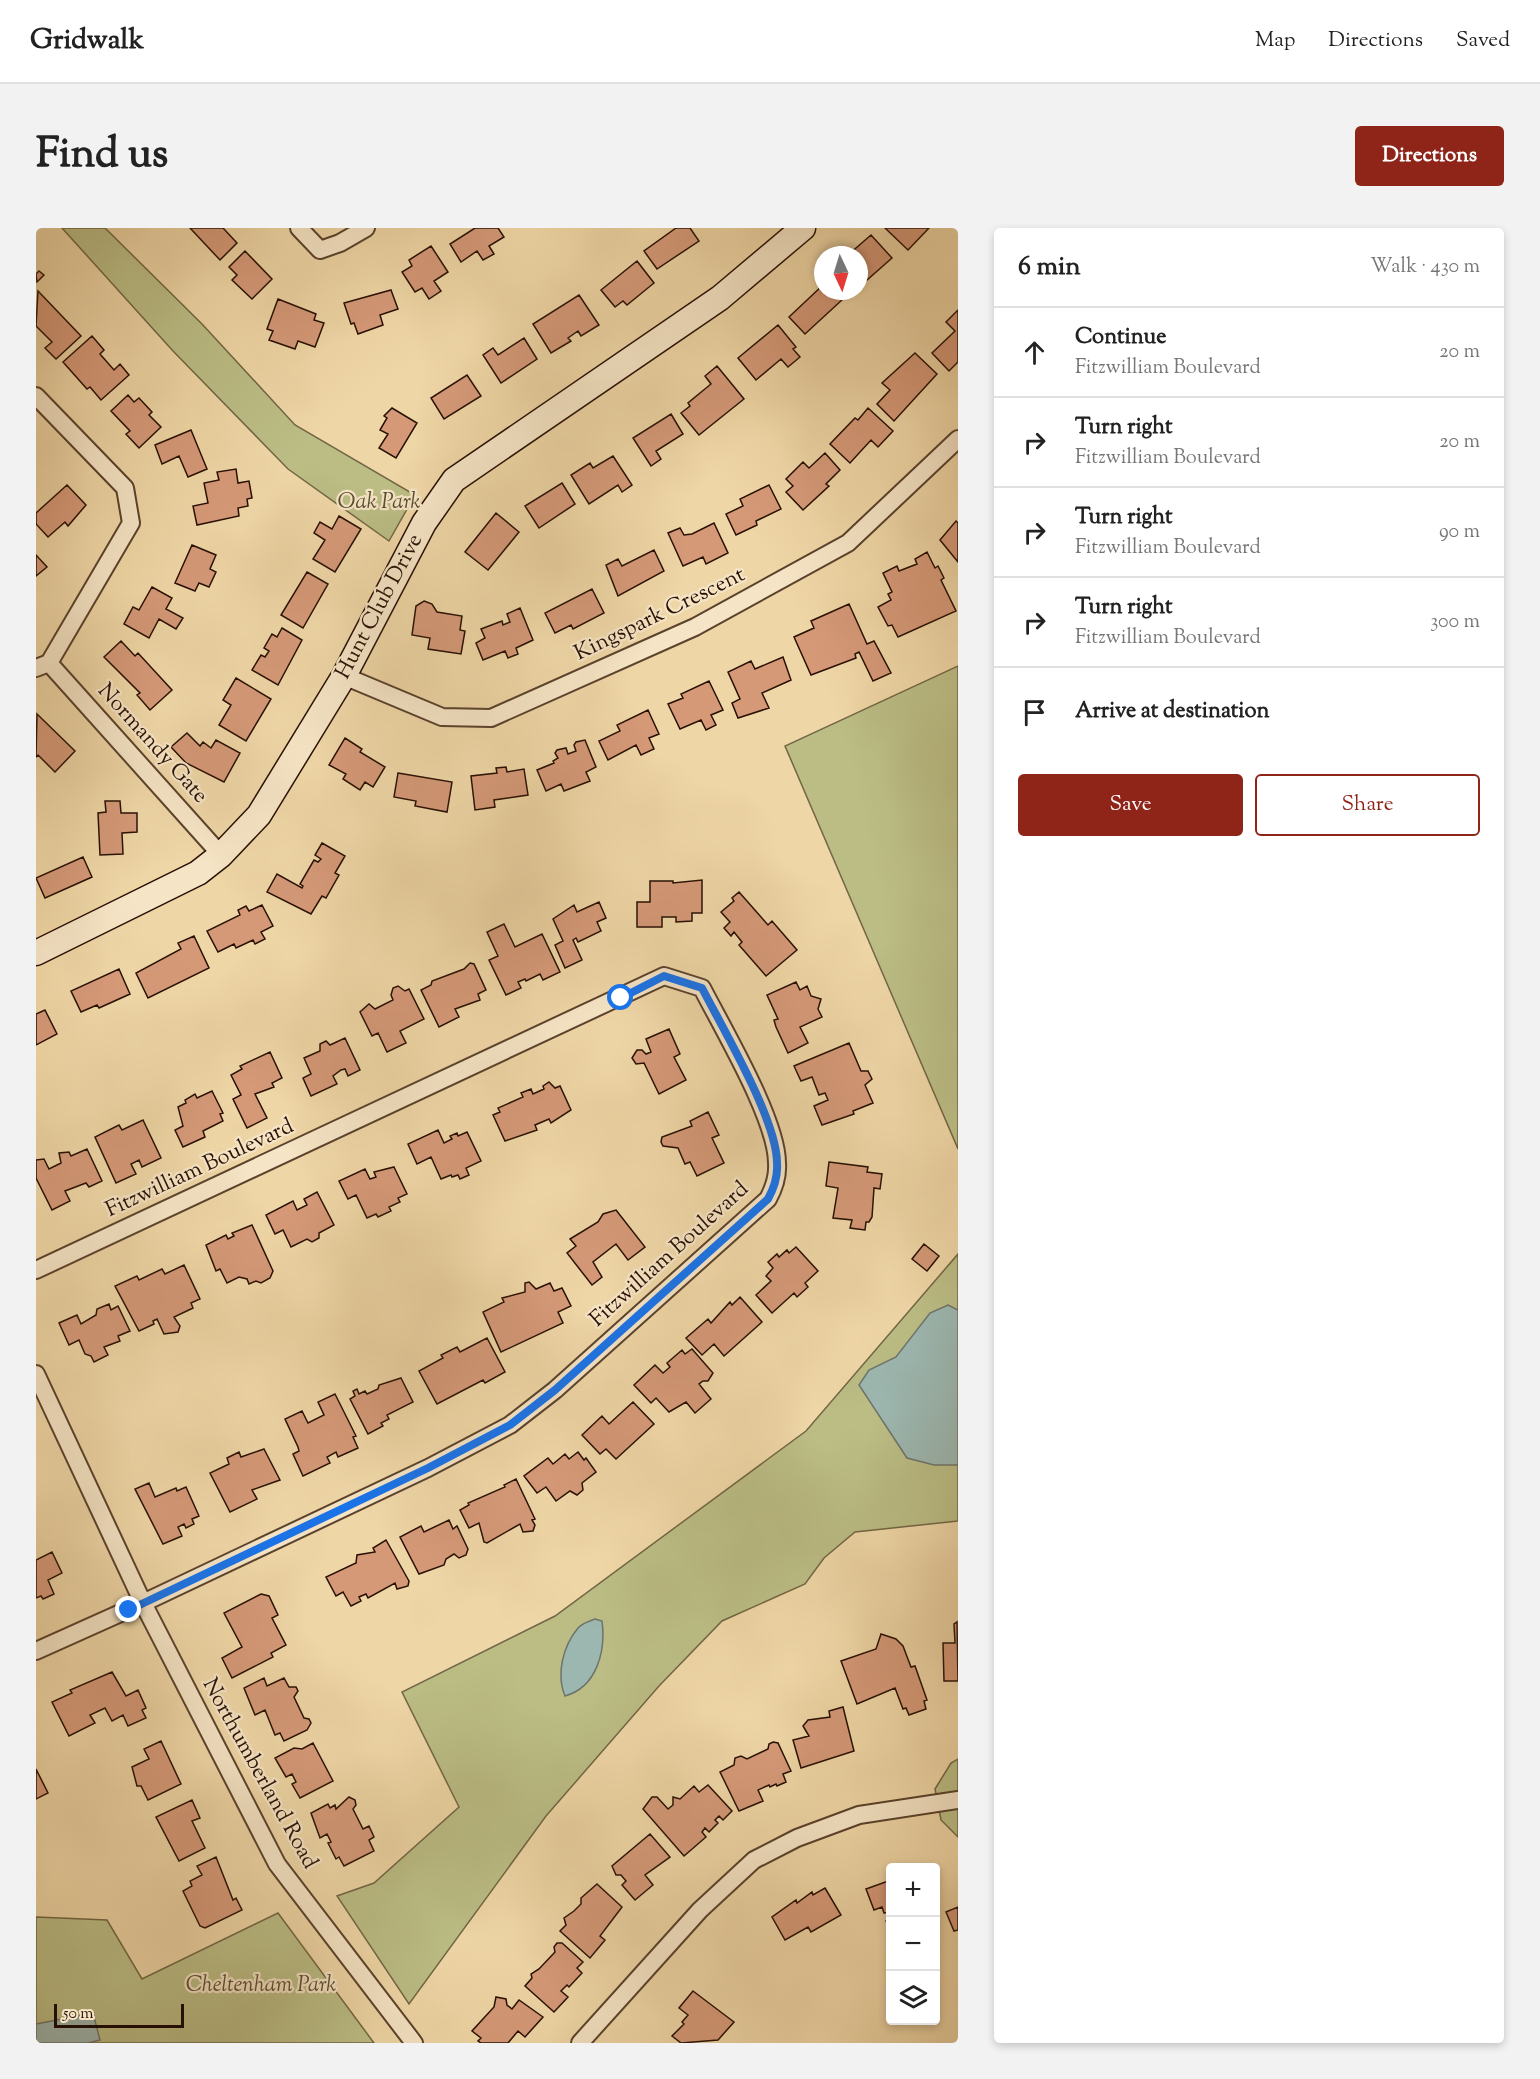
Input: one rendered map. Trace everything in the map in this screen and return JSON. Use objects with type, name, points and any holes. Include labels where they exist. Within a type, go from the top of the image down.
[{"type":"street","points":[[299,228],[320,250],[340,243],[366,228]]},
{"type":"street","name":"Hunt Club Drive","points":[[36,953],[198,873],[221,855],[259,815],[344,676],[424,523],[454,480],[720,298],[803,228]]},
{"type":"street","points":[[36,396],[125,488],[131,523],[42,665]]},
{"type":"street","name":"Kingspark Crescent","points":[[344,676],[442,717],[491,718],[695,627],[848,543],[958,439]]},
{"type":"street","name":"Normandy Gate","points":[[42,665],[221,855]]},
{"type":"street","name":"Fitzwilliam Boulevard","points":[[36,1270],[664,976],[702,988],[770,1128],[778,1162],[774,1187],[768,1199],[555,1390],[510,1425],[428,1468],[143,1604],[36,1650]]},
{"type":"street","points":[[36,1374],[143,1604]]},
{"type":"street","name":"Northumberland Road","points":[[143,1604],[277,1864],[414,2043]]},
{"type":"street","points":[[580,2043],[700,1910],[754,1860],[797,1838],[859,1815],[958,1800]]},
{"type":"green space","name":"Oak Park","points":[[62,228],[105,228],[202,324],[295,425],[415,495],[389,541],[288,469],[173,351]]},
{"type":"green space","points":[[958,666],[958,1149],[785,746]]},
{"type":"green space","points":[[958,1254],[958,1521],[855,1532],[824,1558],[805,1584],[722,1621],[659,1686],[546,1816],[409,2004],[337,1896],[374,1883],[459,1807],[402,1692],[555,1616],[806,1431]]},
{"type":"green space","points":[[958,1759],[958,1837],[941,1820],[935,1789],[951,1763]]},
{"type":"green space","name":"Cheltenham Park","points":[[278,1913],[374,2043],[36,2043],[36,1917],[107,1920],[142,1979]]},
{"type":"water","points":[[948,1305],[958,1310],[958,1465],[934,1465],[907,1458],[859,1385],[869,1370],[896,1357],[930,1313]]},
{"type":"water","points":[[595,1619],[602,1621],[603,1632],[597,1666],[585,1685],[565,1696],[561,1670],[568,1643],[578,1628]]},
{"type":"water","points":[[93,2013],[100,2040],[88,2043],[36,2043],[36,2024]]},
{"type":"building","points":[[190,228],[223,228],[237,243],[220,260]]},
{"type":"building","points":[[475,228],[498,228],[504,237],[489,246],[494,254],[483,260],[477,251],[461,262],[450,244]]},
{"type":"building","points":[[676,228],[690,228],[699,241],[657,269],[644,251]]},
{"type":"building","points":[[885,228],[929,228],[908,250]]},
{"type":"building","points":[[871,235],[892,258],[868,279],[868,246],[858,246]]},
{"type":"building","points":[[431,246],[448,272],[434,281],[441,291],[429,299],[422,288],[415,292],[402,272],[412,266],[409,260]]},
{"type":"building","points":[[245,251],[272,279],[252,299],[232,280],[237,275],[229,267]]},
{"type":"building","points":[[637,261],[654,283],[627,305],[623,301],[615,307],[601,290]]},
{"type":"building","points":[[39,271],[44,275],[37,282],[36,274]]},
{"type":"building","points":[[391,290],[398,309],[380,315],[383,325],[358,334],[354,323],[351,324],[344,303]]},
{"type":"building","points":[[38,291],[81,336],[56,359],[45,348],[52,342],[36,326]]},
{"type":"building","points":[[814,293],[814,300],[842,300],[805,334],[789,317]]},
{"type":"building","points":[[579,295],[599,325],[581,336],[578,331],[568,338],[571,341],[551,353],[533,324]]},
{"type":"building","points":[[278,299],[316,314],[314,320],[324,323],[315,347],[298,341],[295,349],[269,340],[273,331],[267,329]]},
{"type":"building","points":[[958,310],[958,362],[949,371],[932,353],[955,331],[946,322]]},
{"type":"building","points":[[778,325],[796,347],[793,349],[800,357],[788,367],[781,359],[756,380],[738,358]]},
{"type":"building","points":[[92,336],[104,350],[100,354],[114,370],[120,364],[129,375],[101,400],[90,387],[87,389],[63,362]]},
{"type":"building","points":[[524,338],[537,359],[501,383],[483,355],[493,348],[498,355]]},
{"type":"building","points":[[915,353],[937,374],[894,421],[877,404],[890,390],[882,383]]},
{"type":"building","points":[[717,366],[744,399],[699,435],[681,413],[690,406],[688,403],[711,384],[705,376]]},
{"type":"building","points":[[467,375],[481,396],[444,419],[431,398]]},
{"type":"building","points":[[128,395],[134,402],[139,398],[152,412],[149,415],[161,427],[139,448],[126,434],[130,431],[111,411]]},
{"type":"building","points":[[392,408],[417,423],[396,458],[379,448],[388,434],[380,430],[387,418],[384,416]]},
{"type":"building","points":[[868,408],[893,431],[878,447],[871,440],[850,463],[830,444],[855,418],[858,420]]},
{"type":"building","points":[[671,414],[683,434],[656,451],[661,459],[651,466],[633,438]]},
{"type":"building","points":[[191,430],[207,469],[188,477],[179,456],[162,464],[155,445]]},
{"type":"building","points":[[825,453],[840,470],[826,484],[829,486],[803,510],[786,492],[793,486],[786,479],[803,462],[809,468]]},
{"type":"building","points":[[613,456],[632,485],[622,492],[618,485],[589,504],[571,475],[590,463],[593,468]]},
{"type":"building","points":[[236,469],[238,483],[249,481],[252,498],[247,499],[248,506],[238,508],[239,516],[197,525],[193,506],[208,503],[204,483],[219,480],[217,472]]},
{"type":"building","points":[[562,483],[575,504],[539,528],[525,506]]},
{"type":"building","points":[[67,485],[86,505],[68,526],[65,522],[48,537],[36,524],[36,513]]},
{"type":"building","points":[[769,485],[781,509],[756,521],[757,525],[736,535],[726,514],[743,506],[740,499]]},
{"type":"building","points":[[496,513],[519,532],[488,570],[465,552]]},
{"type":"building","points":[[339,516],[361,529],[335,572],[313,559],[325,540],[314,533],[320,522],[332,529]]},
{"type":"building","points":[[956,521],[958,523],[958,562],[940,540]]},
{"type":"building","points":[[714,523],[728,553],[706,564],[703,557],[683,566],[668,533],[680,528],[684,535],[692,534]]},
{"type":"building","points":[[192,545],[216,555],[210,569],[216,572],[209,587],[199,583],[195,591],[175,583]]},
{"type":"building","points":[[654,550],[664,571],[618,596],[606,565],[618,559],[622,566]]},
{"type":"building","points":[[927,552],[935,568],[938,566],[944,578],[941,580],[956,611],[898,637],[892,625],[888,626],[878,607],[891,600],[888,594],[892,592],[883,573],[897,566],[899,571],[917,564],[915,559]]},
{"type":"building","points":[[36,555],[47,567],[36,576]]},
{"type":"building","points":[[307,572],[328,584],[303,628],[281,615]]},
{"type":"building","points":[[152,587],[172,598],[166,609],[183,618],[176,629],[159,619],[149,638],[124,624],[133,607],[139,610]]},
{"type":"building","points":[[592,589],[604,613],[573,629],[571,625],[555,633],[545,613]]},
{"type":"building","points":[[424,601],[432,604],[437,612],[462,616],[460,630],[465,631],[461,654],[428,649],[430,638],[412,635],[416,606]]},
{"type":"building","points":[[849,604],[867,644],[874,641],[891,673],[873,681],[859,652],[855,654],[856,658],[811,675],[794,637],[814,628],[811,621]]},
{"type":"building","points":[[520,608],[533,640],[516,648],[518,654],[508,658],[505,651],[483,660],[476,643],[485,638],[481,629],[502,621],[503,625],[510,622],[507,614]]},
{"type":"building","points":[[282,628],[302,640],[278,685],[252,670],[261,655],[265,657],[269,651],[264,648],[272,634],[277,637]]},
{"type":"building","points":[[121,641],[135,656],[138,653],[172,690],[150,710],[137,695],[140,693],[104,657]]},
{"type":"building","points":[[783,657],[791,680],[762,693],[769,708],[738,718],[732,703],[740,699],[728,672],[751,661],[755,669]]},
{"type":"building","points":[[236,678],[271,699],[246,741],[219,725],[231,705],[223,700]]},
{"type":"building","points":[[709,681],[723,710],[711,715],[716,725],[706,730],[701,720],[680,729],[668,704],[683,698],[681,694]]},
{"type":"building","points":[[648,710],[659,734],[649,738],[654,749],[641,755],[636,745],[608,760],[599,741],[620,731],[617,725]]},
{"type":"building","points":[[37,714],[75,751],[55,772],[38,755],[36,757]]},
{"type":"building","points":[[187,733],[200,746],[203,742],[211,748],[216,740],[240,753],[224,782],[186,763],[171,747]]},
{"type":"building","points":[[345,738],[362,749],[360,752],[385,767],[373,787],[365,782],[360,790],[343,779],[346,774],[329,765]]},
{"type":"building","points":[[585,740],[596,767],[586,772],[590,781],[564,791],[561,784],[546,791],[537,770],[554,763],[553,761],[558,758],[555,753],[557,750],[566,748],[568,754],[576,751],[574,745],[576,742]]},
{"type":"building","points":[[506,767],[507,772],[524,769],[528,795],[494,800],[495,807],[475,810],[471,776],[497,773],[496,768]]},
{"type":"building","points":[[398,773],[452,782],[447,812],[415,806],[416,801],[394,797]]},
{"type":"building","points":[[105,801],[120,801],[121,813],[137,813],[137,832],[122,833],[123,854],[100,855],[98,813],[106,812]]},
{"type":"building","points":[[322,843],[345,856],[335,873],[339,875],[326,898],[322,896],[311,914],[267,892],[277,874],[302,888],[300,884],[314,860],[318,862],[321,859],[315,855]]},
{"type":"building","points":[[83,857],[92,877],[45,898],[36,878]]},
{"type":"building","points":[[702,880],[702,913],[692,913],[692,921],[676,922],[676,917],[662,917],[662,927],[637,927],[637,902],[650,902],[650,881],[673,881],[673,883]]},
{"type":"building","points":[[739,892],[768,925],[772,921],[797,950],[766,976],[739,945],[742,942],[734,932],[731,936],[724,928],[730,922],[721,912],[734,901],[732,898]]},
{"type":"building","points":[[599,902],[606,918],[597,922],[601,931],[578,942],[576,938],[573,940],[582,960],[565,968],[555,945],[563,941],[553,919],[574,905],[577,912]]},
{"type":"building","points":[[262,905],[273,926],[261,932],[265,939],[255,944],[253,940],[236,948],[234,944],[218,952],[207,931],[240,915],[238,910],[246,906],[249,911]]},
{"type":"building","points":[[504,924],[515,947],[542,934],[560,972],[543,980],[540,974],[526,981],[525,979],[518,982],[521,988],[506,995],[489,960],[498,956],[487,932]]},
{"type":"building","points":[[194,936],[209,968],[148,998],[136,973],[181,949],[178,943]]},
{"type":"building","points":[[470,963],[474,964],[486,990],[478,994],[480,1000],[455,1009],[459,1017],[439,1027],[421,990],[431,985],[432,981],[464,969]]},
{"type":"building","points":[[119,969],[130,994],[99,1008],[97,1005],[81,1012],[71,991]]},
{"type":"building","points":[[796,982],[800,990],[807,986],[811,996],[821,999],[818,1009],[822,1017],[800,1027],[808,1043],[788,1053],[776,1027],[774,1020],[778,1019],[767,995]]},
{"type":"building","points":[[398,986],[405,991],[409,989],[424,1019],[400,1031],[406,1043],[387,1052],[378,1033],[372,1036],[360,1012],[369,1004],[375,1009],[393,1000],[391,995],[393,988]]},
{"type":"building","points":[[45,1010],[57,1034],[36,1045],[36,1014]]},
{"type":"building","points":[[669,1029],[680,1054],[674,1057],[686,1080],[659,1094],[644,1063],[636,1064],[632,1058],[637,1050],[642,1050],[646,1054],[651,1052],[646,1039]]},
{"type":"building","points":[[345,1038],[360,1070],[348,1076],[345,1069],[341,1070],[333,1076],[337,1084],[311,1096],[303,1078],[311,1074],[304,1058],[320,1051],[320,1044],[326,1041],[330,1045]]},
{"type":"building","points":[[849,1043],[861,1071],[868,1071],[872,1079],[865,1085],[873,1103],[853,1111],[854,1114],[822,1125],[814,1106],[828,1100],[825,1093],[819,1095],[812,1077],[801,1081],[794,1066]]},
{"type":"building","points":[[270,1052],[282,1078],[272,1083],[274,1087],[255,1094],[267,1118],[247,1128],[233,1099],[241,1095],[231,1075],[242,1069],[240,1066]]},
{"type":"building","points":[[549,1082],[555,1088],[560,1086],[571,1110],[551,1123],[549,1119],[535,1125],[537,1130],[505,1141],[493,1115],[500,1112],[498,1108],[523,1097],[521,1093],[531,1089],[533,1094],[544,1089],[543,1086]]},
{"type":"building","points":[[212,1091],[223,1113],[220,1114],[223,1121],[203,1131],[205,1137],[183,1147],[175,1130],[183,1126],[178,1107],[195,1094],[197,1098]]},
{"type":"building","points":[[708,1112],[719,1135],[712,1138],[724,1163],[697,1176],[690,1162],[685,1164],[678,1148],[663,1146],[661,1142],[662,1137],[692,1126],[690,1121]]},
{"type":"building","points":[[143,1120],[161,1158],[142,1167],[139,1160],[131,1164],[136,1174],[116,1183],[95,1137],[119,1125],[122,1130]]},
{"type":"building","points":[[438,1130],[444,1143],[452,1139],[450,1136],[457,1133],[458,1136],[467,1132],[481,1161],[466,1168],[469,1175],[460,1179],[458,1175],[452,1177],[451,1175],[441,1179],[431,1157],[417,1164],[408,1144]]},
{"type":"building","points":[[87,1149],[102,1181],[89,1187],[86,1183],[65,1191],[70,1201],[52,1210],[36,1178],[36,1160],[44,1159],[49,1169],[61,1163],[59,1153],[69,1152],[71,1156]]},
{"type":"building","points":[[829,1162],[868,1167],[867,1172],[882,1174],[880,1189],[874,1188],[872,1217],[869,1222],[866,1222],[865,1230],[850,1228],[852,1220],[833,1218],[838,1188],[826,1186]]},
{"type":"building","points":[[394,1167],[407,1194],[398,1198],[400,1202],[389,1207],[391,1211],[378,1217],[376,1214],[367,1218],[356,1195],[348,1199],[339,1181],[365,1169],[370,1179],[376,1177],[374,1172]]},
{"type":"building","points":[[317,1192],[334,1225],[319,1233],[319,1238],[312,1242],[307,1239],[291,1247],[283,1230],[275,1234],[266,1215],[293,1201],[297,1210],[307,1205],[304,1199]]},
{"type":"building","points":[[616,1210],[645,1247],[628,1260],[616,1244],[593,1262],[602,1277],[592,1285],[567,1253],[576,1246],[570,1239],[598,1222],[603,1214]]},
{"type":"building","points":[[252,1225],[273,1271],[270,1278],[261,1283],[256,1281],[249,1284],[247,1279],[239,1277],[227,1283],[220,1269],[216,1271],[206,1245],[226,1235],[228,1239],[234,1236],[232,1233]]},
{"type":"building","points":[[924,1244],[939,1256],[927,1271],[912,1259]]},
{"type":"building","points":[[796,1247],[818,1271],[805,1283],[808,1287],[797,1297],[794,1293],[772,1313],[756,1295],[771,1281],[766,1276],[773,1268],[768,1262],[777,1254],[779,1257],[787,1250],[789,1253]]},
{"type":"building","points":[[184,1265],[200,1299],[191,1303],[193,1308],[174,1317],[180,1326],[178,1332],[164,1334],[157,1319],[153,1321],[154,1324],[139,1331],[115,1286],[137,1276],[139,1280],[162,1269],[165,1274]]},
{"type":"building","points":[[529,1282],[536,1289],[550,1283],[554,1291],[562,1288],[571,1306],[558,1312],[563,1323],[501,1352],[483,1312],[504,1302],[502,1298],[525,1292],[525,1283]]},
{"type":"building","points":[[740,1297],[762,1322],[724,1356],[714,1344],[702,1355],[686,1338],[708,1319],[711,1323],[730,1302],[732,1305]]},
{"type":"building","points":[[109,1304],[111,1310],[118,1306],[130,1331],[118,1336],[120,1341],[104,1347],[108,1355],[94,1362],[91,1356],[85,1354],[79,1340],[69,1345],[59,1323],[77,1315],[81,1324],[96,1315],[97,1309]]},
{"type":"building","points":[[487,1338],[505,1372],[485,1383],[483,1380],[437,1404],[419,1371],[443,1358],[441,1355],[457,1347],[460,1352]]},
{"type":"building","points":[[692,1349],[713,1373],[708,1381],[699,1384],[711,1399],[695,1413],[686,1402],[669,1412],[656,1398],[651,1403],[634,1385],[655,1365],[663,1373],[670,1367],[667,1363],[682,1350],[685,1354]]},
{"type":"building","points":[[401,1378],[413,1402],[387,1415],[389,1419],[381,1423],[383,1426],[368,1434],[350,1399],[355,1396],[353,1391],[357,1389],[359,1394],[365,1391],[367,1394],[378,1389],[379,1385]]},
{"type":"building","points":[[335,1394],[356,1436],[353,1437],[358,1448],[338,1457],[336,1452],[327,1457],[330,1463],[303,1476],[293,1454],[299,1451],[298,1447],[285,1419],[302,1411],[308,1423],[324,1415],[318,1402]]},
{"type":"building","points":[[633,1402],[654,1424],[616,1459],[606,1449],[600,1454],[582,1435],[602,1416],[609,1424]]},
{"type":"building","points":[[264,1449],[280,1480],[252,1490],[257,1499],[230,1512],[210,1473],[229,1464],[227,1458],[239,1452],[241,1457]]},
{"type":"building","points":[[578,1452],[584,1460],[586,1458],[596,1472],[582,1483],[583,1490],[577,1495],[570,1491],[556,1501],[546,1487],[537,1493],[524,1476],[548,1458],[553,1464],[565,1454],[569,1459]]},
{"type":"building","points":[[516,1479],[535,1519],[532,1520],[535,1525],[533,1531],[523,1532],[520,1524],[487,1543],[484,1542],[479,1523],[469,1528],[460,1510],[469,1505],[468,1503],[505,1487],[504,1485]]},
{"type":"building","points":[[149,1483],[155,1497],[176,1488],[177,1491],[186,1487],[199,1516],[192,1519],[194,1524],[186,1528],[184,1524],[178,1527],[182,1536],[163,1544],[135,1489]]},
{"type":"building","points":[[449,1520],[453,1529],[457,1526],[468,1549],[466,1555],[459,1558],[454,1554],[446,1559],[444,1565],[419,1574],[400,1537],[421,1526],[424,1532]]},
{"type":"building","points":[[386,1540],[409,1581],[408,1586],[397,1589],[395,1583],[368,1598],[366,1594],[359,1597],[361,1601],[351,1606],[343,1592],[336,1596],[326,1577],[356,1563],[357,1555],[375,1552],[373,1548]]},
{"type":"building","points":[[52,1552],[62,1573],[48,1580],[54,1594],[43,1599],[41,1596],[36,1598],[36,1560]]},
{"type":"building","points":[[261,1594],[269,1596],[278,1615],[272,1618],[286,1645],[271,1653],[273,1657],[232,1678],[222,1658],[242,1647],[224,1613]]},
{"type":"building","points":[[957,1622],[958,1681],[944,1681],[943,1643],[955,1643],[954,1624]]},
{"type":"building","points":[[881,1634],[896,1639],[903,1646],[911,1667],[915,1666],[927,1700],[924,1701],[926,1709],[909,1715],[906,1708],[903,1709],[895,1688],[857,1704],[841,1661],[876,1649]]},
{"type":"building","points":[[112,1672],[126,1696],[138,1690],[146,1708],[142,1710],[146,1718],[128,1726],[123,1715],[112,1721],[105,1708],[90,1715],[95,1723],[69,1736],[52,1702],[72,1693],[70,1690]]},
{"type":"building","points":[[264,1678],[267,1686],[284,1678],[289,1687],[296,1687],[298,1691],[294,1697],[304,1718],[309,1719],[311,1723],[307,1730],[284,1741],[280,1733],[275,1735],[265,1710],[255,1715],[244,1688]]},
{"type":"building","points":[[843,1707],[854,1751],[801,1768],[793,1740],[809,1736],[803,1726],[808,1720],[830,1717],[829,1711]]},
{"type":"building","points":[[161,1741],[181,1784],[148,1800],[141,1786],[137,1786],[132,1767],[149,1759],[144,1749]]},
{"type":"building","points":[[313,1743],[333,1781],[300,1798],[292,1784],[296,1782],[292,1774],[286,1777],[275,1758],[294,1748],[302,1749]]},
{"type":"building","points":[[778,1743],[791,1771],[783,1774],[786,1782],[758,1790],[763,1801],[739,1811],[720,1772],[734,1765],[735,1758],[741,1756],[747,1759],[768,1749],[769,1744]]},
{"type":"building","points":[[36,1769],[48,1793],[36,1799]]},
{"type":"building","points":[[708,1785],[732,1811],[723,1820],[719,1816],[715,1820],[718,1823],[709,1832],[705,1828],[702,1832],[706,1837],[684,1856],[643,1809],[652,1797],[657,1797],[668,1809],[673,1805],[673,1797],[680,1799],[694,1786],[699,1792]]},
{"type":"building","points":[[349,1797],[355,1800],[356,1805],[353,1809],[363,1829],[369,1826],[374,1837],[369,1840],[374,1851],[344,1866],[339,1857],[336,1859],[328,1843],[331,1842],[327,1834],[320,1838],[311,1813],[328,1804],[330,1808],[335,1805],[336,1809]]},
{"type":"building","points":[[192,1800],[200,1818],[192,1821],[205,1848],[179,1861],[156,1817]]},
{"type":"building","points":[[650,1834],[670,1857],[645,1875],[653,1885],[635,1900],[622,1885],[626,1881],[621,1875],[616,1875],[612,1866]]},
{"type":"building","points":[[216,1857],[233,1900],[236,1898],[242,1910],[205,1928],[200,1926],[183,1891],[192,1886],[190,1881],[202,1875],[197,1866]]},
{"type":"building","points":[[886,1882],[886,1913],[884,1913],[882,1907],[874,1910],[866,1889]]},
{"type":"building","points":[[597,1884],[622,1907],[600,1936],[605,1940],[590,1958],[560,1931],[566,1925],[564,1918],[581,1904],[581,1898]]},
{"type":"building","points":[[825,1888],[841,1915],[811,1932],[808,1927],[785,1940],[772,1917],[796,1900],[797,1903],[812,1892],[813,1895]]},
{"type":"building","points":[[958,1907],[958,1930],[954,1931],[946,1912]]},
{"type":"building","points":[[557,1943],[562,1943],[583,1962],[577,1968],[582,1973],[569,1987],[567,1985],[561,1991],[568,1997],[554,2012],[525,1986],[532,1978],[531,1974],[555,1952],[554,1947]]},
{"type":"building","points":[[693,1991],[734,2022],[718,2040],[681,2043],[672,2036],[684,2024],[682,2022],[688,2015],[679,2008]]},
{"type":"building","points":[[496,1997],[506,1999],[507,2005],[512,2009],[519,2000],[543,2017],[525,2037],[518,2031],[508,2043],[481,2043],[478,2041],[481,2038],[472,2031],[494,2007]]},
{"type":"route","points":[[129,1610],[478,1444],[510,1425],[555,1390],[768,1199],[774,1187],[778,1162],[770,1128],[702,988],[664,976],[621,998]]}]
